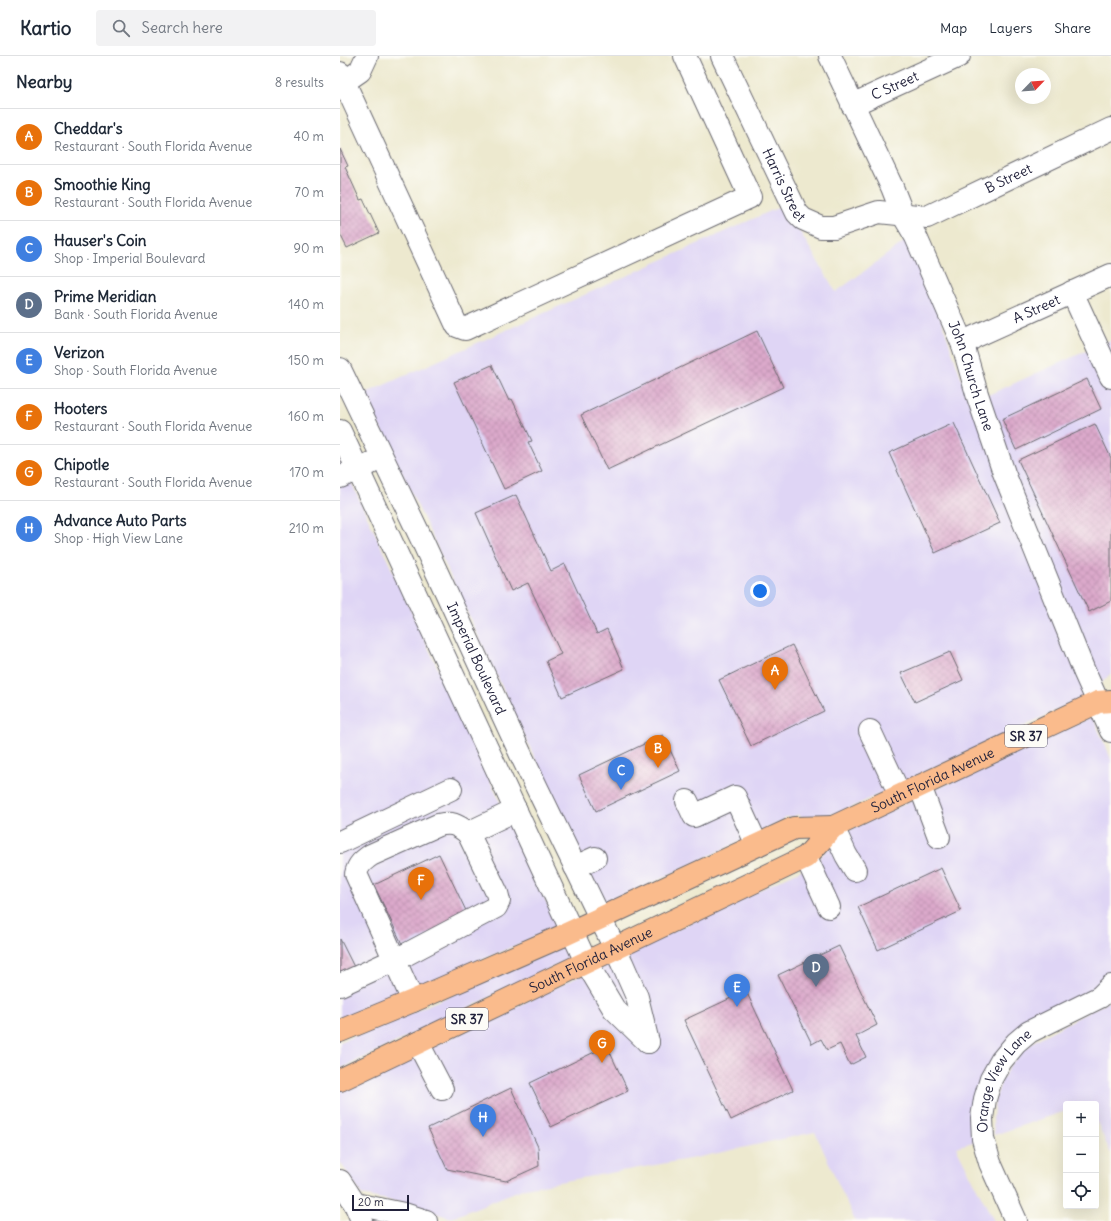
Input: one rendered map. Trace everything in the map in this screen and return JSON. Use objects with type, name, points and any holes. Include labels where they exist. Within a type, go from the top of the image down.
[{"type":"main road","name":"South Florida Avenue","points":[[340,1080],[806,857],[833,827],[1107,697]]},
{"type":"main road","name":"South Florida Avenue","points":[[340,1031],[413,1001],[572,931],[794,828],[833,827]]},
{"type":"street","points":[[367,56],[360,71],[341,81],[457,326],[465,329],[750,197],[685,56]]},
{"type":"street","name":"Harris Street","points":[[722,56],[797,213],[803,219],[821,227],[834,227],[880,212],[903,215]]},
{"type":"street","name":"John Church Lane","points":[[830,56],[892,187],[903,215],[916,237],[963,345],[977,394],[1004,473],[1084,672],[1107,697],[1111,731]]},
{"type":"street","name":"C Street","points":[[852,105],[959,56]]},
{"type":"street","name":"B Street","points":[[903,215],[927,217],[1111,129]]},
{"type":"street","name":"A Street","points":[[963,345],[974,337],[1111,275]]},
{"type":"street","points":[[1072,292],[1111,377]]},
{"type":"street","name":"Imperial Boulevard","points":[[340,369],[637,998],[648,1042],[614,1008],[586,962],[516,810],[349,473],[340,432]]},
{"type":"street","points":[[349,473],[383,458]]},
{"type":"street","points":[[870,731],[900,795]]},
{"type":"street","points":[[920,786],[939,837]]},
{"type":"street","points":[[340,842],[451,789]]},
{"type":"street","points":[[691,809],[735,798],[757,845]]},
{"type":"street","points":[[468,833],[516,810]]},
{"type":"street","points":[[340,985],[394,960],[496,907],[499,901],[497,893],[468,833],[459,826],[449,823],[438,825],[372,855],[362,862],[348,877],[394,960],[413,1001]]},
{"type":"street","points":[[833,827],[855,870]]},
{"type":"street","points":[[806,857],[829,907]]},
{"type":"street","points":[[575,868],[596,858]]},
{"type":"street","name":"Orange View Lane","points":[[1016,1221],[990,1163],[983,1139],[982,1118],[985,1099],[991,1079],[1001,1061],[1016,1043],[1030,1032],[1100,997],[1111,986]]},
{"type":"street","points":[[418,1043],[442,1089]]},
{"type":"street","points":[[340,1181],[359,1212],[404,1214],[426,1221]]},
{"type":"shaded area","points":[[784,205],[836,292],[912,236],[970,403],[1111,340],[1111,673],[1093,692],[1087,696],[835,815],[832,813],[828,817],[801,817],[799,814],[792,817],[784,817],[783,821],[605,905],[364,394]]},
{"type":"shaded area","points":[[340,458],[558,927],[340,1021]]},
{"type":"shaded area","points":[[1092,716],[1111,760],[1111,972],[1094,989],[1024,1023],[973,1142],[956,1147],[994,1221],[855,1221],[815,1132],[695,1158],[525,1188],[451,1218],[407,1204],[362,1195],[340,1162],[340,1091],[820,861],[819,858],[843,833]]},
{"type":"shaded area","points":[[566,945],[572,958],[340,1069],[340,1042]]},
{"type":"shaded area","points":[[1111,1000],[1111,1154],[1099,1127],[1099,1101],[1063,1101],[1063,1112],[994,1135],[993,1118],[995,1100],[1001,1082],[1010,1065],[1036,1040]]},
{"type":"building","points":[[340,149],[348,166],[345,167],[360,200],[363,199],[379,233],[347,248],[340,234]]},
{"type":"building","points":[[757,331],[783,387],[607,470],[581,415]]},
{"type":"building","points":[[492,365],[509,401],[512,399],[532,441],[528,442],[542,471],[504,489],[454,382]]},
{"type":"building","points":[[1087,379],[1101,409],[1016,450],[1002,419]]},
{"type":"building","points":[[954,423],[1000,523],[935,553],[889,453]]},
{"type":"building","points":[[1095,424],[1111,458],[1111,601],[1089,612],[1018,460]]},
{"type":"building","points":[[516,495],[551,571],[565,564],[597,634],[607,629],[624,669],[562,697],[546,661],[561,654],[528,583],[511,591],[476,513]]},
{"type":"building","points":[[792,645],[824,711],[751,746],[719,680]]},
{"type":"building","points":[[950,652],[963,680],[915,702],[901,673]]},
{"type":"building","points":[[663,735],[680,771],[596,811],[579,775]]},
{"type":"building","points":[[439,854],[468,915],[403,946],[374,885]]},
{"type":"building","points":[[941,868],[961,911],[878,950],[858,907]]},
{"type":"building","points":[[340,939],[355,969],[340,976]]},
{"type":"building","points":[[839,946],[877,1025],[856,1036],[866,1057],[850,1065],[840,1044],[827,1050],[821,1039],[812,1044],[778,975]]},
{"type":"building","points":[[746,991],[793,1090],[731,1120],[684,1020]]},
{"type":"building","points":[[607,1046],[628,1091],[551,1127],[530,1083]]},
{"type":"building","points":[[511,1088],[538,1147],[539,1166],[506,1181],[447,1169],[428,1128]]},
{"type":"place","name":"Cheddar's","points":[[775,690]]},
{"type":"place","name":"Smoothie King","points":[[658,768]]},
{"type":"place","name":"Hauser's Coin","points":[[621,790]]},
{"type":"place","name":"Hooters","points":[[421,900]]},
{"type":"place","name":"Prime Meridian","points":[[816,987]]},
{"type":"place","name":"Verizon","points":[[737,1007]]},
{"type":"place","name":"Chipotle","points":[[602,1063]]},
{"type":"place","name":"Advance Auto Parts","points":[[483,1137]]}]
